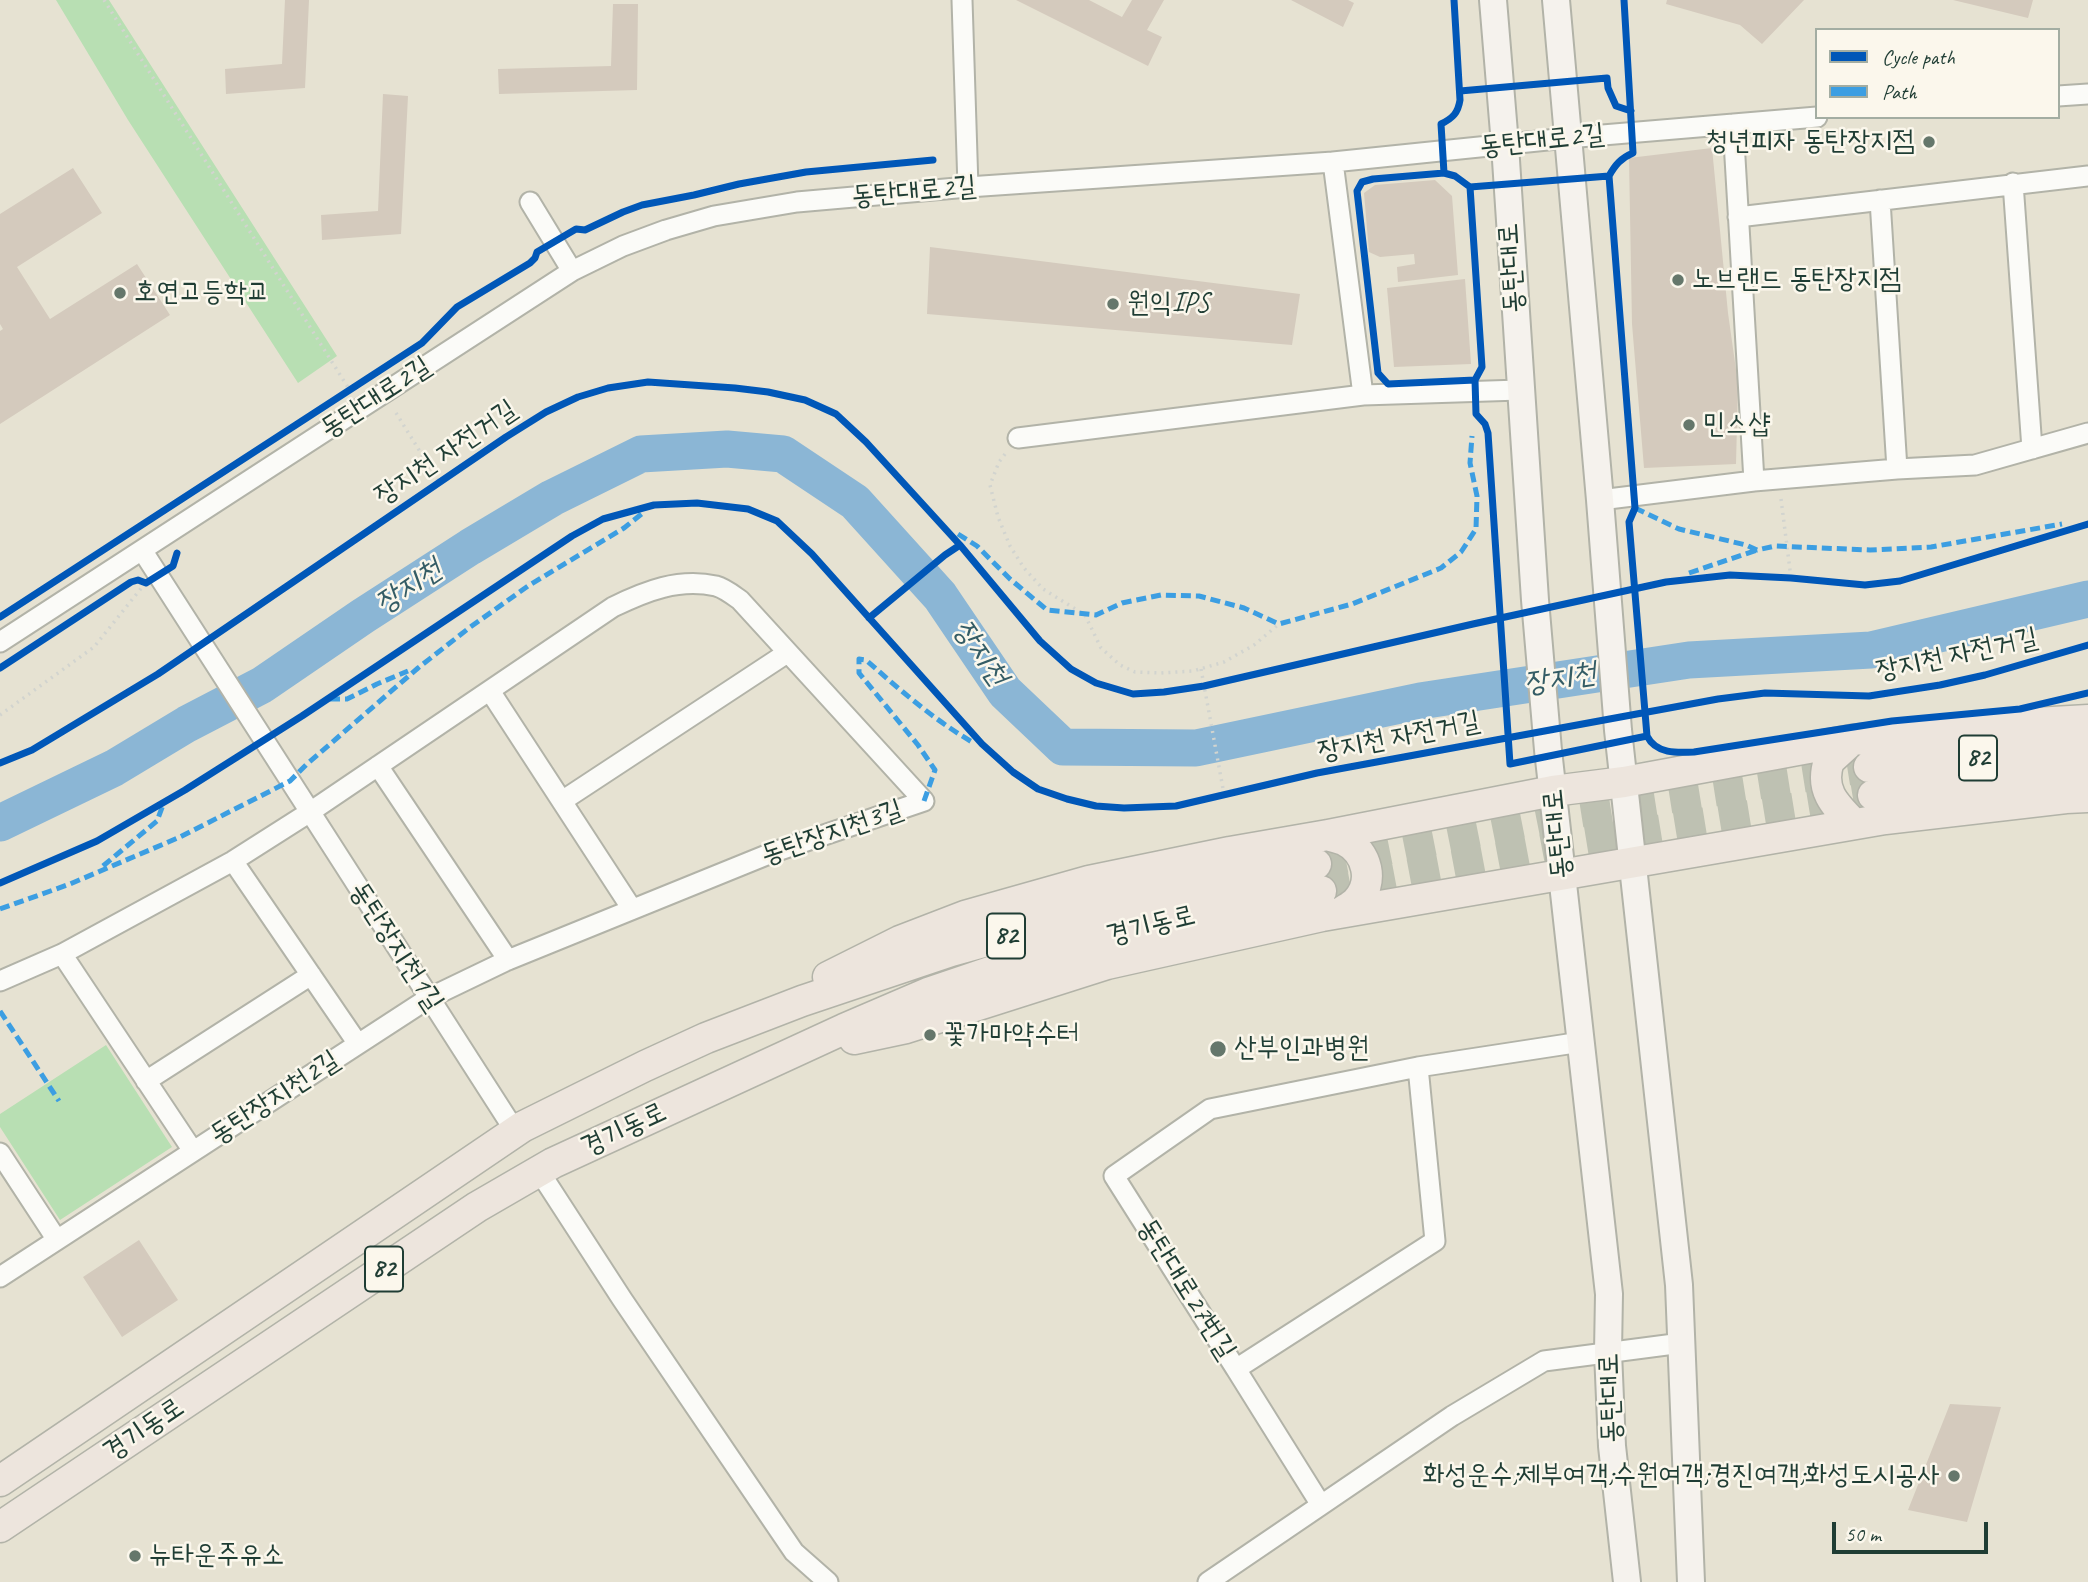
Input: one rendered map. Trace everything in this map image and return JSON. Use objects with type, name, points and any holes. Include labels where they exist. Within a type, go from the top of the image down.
[{"type":"main road","name":"동탄대로","points":[[1493,0],[1535,600],[1548,750],[1609,1294],[1608,1352],[1612,1446],[1627,1582]]},
{"type":"main road","points":[[1556,0],[1601,500],[1618,730],[1679,1285],[1691,1582]]},
{"type":"main road","points":[[706,1038],[900,940],[965,916],[1089,881],[1553,791],[1624,782],[1852,740],[2088,720]]},
{"type":"main road","points":[[1852,740],[1829,761],[1826,784],[1828,794],[1854,824]]},
{"type":"main road","name":"82","points":[[2088,748],[1871,781],[1955,783],[2088,776]]},
{"type":"main road","points":[[792,1053],[906,1028],[1107,964],[1342,912],[1854,824],[2088,797]]},
{"type":"main road","points":[[1328,835],[1345,840],[1355,848],[1366,864],[1368,876],[1364,890],[1357,901],[1342,912]]},
{"type":"main road","name":"경기동로","points":[[0,1481],[514,1131],[570,1101],[706,1038],[802,1001],[963,948],[1129,901],[1318,878],[1206,913],[1061,948],[928,993],[553,1163],[477,1206],[0,1527]]},
{"type":"street","points":[[962,0],[968,187]]},
{"type":"street","points":[[2060,96],[2088,94]]},
{"type":"street","name":"동탄대로2길","points":[[0,642],[572,271],[623,246],[713,216],[797,202],[968,187],[1332,162],[1567,138],[1815,117]]},
{"type":"street","points":[[1732,124],[1754,481]]},
{"type":"street","points":[[1332,162],[1363,395]]},
{"type":"street","points":[[1738,217],[2088,176]]},
{"type":"street","points":[[2013,183],[2032,449]]},
{"type":"street","points":[[1880,200],[1897,469]]},
{"type":"street","points":[[530,202],[572,271]]},
{"type":"street","points":[[1018,438],[1363,395],[1520,390]]},
{"type":"street","points":[[1601,500],[1754,481],[1897,469],[1975,466],[2088,433]]},
{"type":"street","points":[[142,550],[156,580]]},
{"type":"street","name":"동탄장지천1길","points":[[156,580],[278,762],[514,1131]]},
{"type":"street","name":"동탄장지천3길","points":[[310,812],[614,607],[647,591],[684,584],[718,586],[740,600],[924,801],[774,852],[508,960],[429,998]]},
{"type":"street","points":[[562,801],[788,653]]},
{"type":"street","points":[[490,691],[632,909]]},
{"type":"street","points":[[378,766],[508,960]]},
{"type":"street","points":[[0,981],[62,954],[233,861],[310,812]]},
{"type":"street","name":"동탄장지천2길","points":[[233,861],[358,1044]]},
{"type":"street","name":"동탄장지천2길","points":[[62,954],[192,1151]]},
{"type":"street","points":[[146,1081],[311,975]]},
{"type":"street","name":"동탄장지천2길","points":[[0,1277],[429,998]]},
{"type":"street","name":"동탄대로27번길","points":[[1418,1067],[1435,1241],[1236,1369],[1114,1176],[1210,1109],[1418,1067],[1581,1042]]},
{"type":"street","points":[[3,1164],[57,1240]]},
{"type":"street","points":[[539,1171],[622,1299],[794,1552],[828,1582]]},
{"type":"street","points":[[1208,1582],[1452,1416],[1544,1361],[1682,1343]]},
{"type":"street","points":[[1236,1369],[1321,1505]]},
{"type":"path","points":[[104,0],[349,389]]},
{"type":"path","points":[[338,397],[360,382]]},
{"type":"path","points":[[396,414],[439,482]]},
{"type":"path","points":[[1018,438],[999,462],[990,485],[998,517],[1010,546],[1024,568],[1043,589],[1085,615],[1101,648],[1120,665],[1135,672],[1161,673],[1201,668],[1224,662],[1254,645],[1279,624]]},
{"type":"path","points":[[1781,502],[1791,578]]},
{"type":"path","points":[[119,565],[131,582],[156,580]]},
{"type":"path","points":[[1779,577],[1803,579]]},
{"type":"path","points":[[0,715],[94,647],[156,580]]},
{"type":"path","points":[[1201,668],[1224,794]]},
{"type":"path","points":[[1191,688],[1217,683]]},
{"type":"path","points":[[1212,797],[1236,791]]},
{"type":"green space","points":[[56,0],[109,0],[337,356],[298,383],[128,120]]},
{"type":"green space","points":[[106,1045],[172,1147],[60,1220],[0,1127],[0,1114]]},
{"type":"building","points":[[285,0],[309,0],[305,88],[226,94],[225,69],[282,64]]},
{"type":"building","points":[[1016,0],[1089,0],[1122,17],[1132,0],[1164,0],[1147,30],[1162,37],[1148,66]]},
{"type":"building","points":[[1291,0],[1348,0],[1354,3],[1343,27]]},
{"type":"building","points":[[1667,0],[1804,0],[1762,44],[1740,25],[1666,4]]},
{"type":"building","points":[[1953,0],[2033,0],[2028,18]]},
{"type":"building","points":[[613,4],[638,4],[637,90],[499,94],[498,69],[611,66]]},
{"type":"building","points":[[383,94],[408,96],[401,234],[322,240],[321,215],[378,211]]},
{"type":"building","points":[[1712,148],[1728,313],[1738,384],[1736,464],[1644,468],[1632,324],[1629,158]]},
{"type":"building","points":[[73,168],[102,213],[17,267],[50,319],[137,264],[170,315],[0,424],[0,331],[3,329],[0,324],[0,214]]},
{"type":"building","points":[[1435,180],[1452,196],[1458,275],[1398,282],[1397,267],[1415,264],[1414,254],[1380,257],[1369,252],[1364,193],[1375,185]]},
{"type":"building","name":"원익IPS","points":[[930,247],[1300,294],[1292,345],[927,314]]},
{"type":"building","points":[[1465,279],[1471,364],[1394,367],[1387,288]]},
{"type":"building","points":[[139,1240],[178,1300],[122,1337],[83,1277]]},
{"type":"building","points":[[1950,1404],[2001,1407],[1967,1522],[1908,1510]]},
{"type":"waterway","name":"장지천","points":[[0,823],[114,768],[187,724],[262,685],[470,547],[552,498],[641,454],[727,449],[783,454],[855,502],[940,596],[1005,692],[1063,747],[1196,748],[1420,701],[1689,660],[1871,650],[2088,599]]},
{"type":"tunnel","points":[[1316,864],[1552,817],[1869,767]]},
{"type":"tunnel","points":[[1321,891],[1559,846],[1873,795]]},
{"type":"marked path","points":[[958,534],[977,546],[1047,610],[1096,615],[1122,603],[1161,595],[1199,596],[1244,608],[1279,624],[1352,604],[1441,568],[1461,552],[1476,529],[1477,496],[1470,463],[1472,436]]},
{"type":"marked path","points":[[1635,508],[1679,529],[1757,550],[1775,546],[1870,550],[1931,547],[2062,524]]},
{"type":"marked path","points":[[0,909],[70,884],[180,837],[290,781],[418,668],[469,628],[528,586],[624,528],[644,512]]},
{"type":"marked path","points":[[1689,573],[1757,550]]},
{"type":"marked path","points":[[924,801],[935,770],[859,673],[859,659],[866,660],[930,714],[972,742]]},
{"type":"marked path","points":[[330,699],[347,699],[408,671]]},
{"type":"marked path","points":[[103,866],[157,821],[163,805]]},
{"type":"marked path","points":[[0,1011],[59,1101]]},
{"type":"cycle path","points":[[1444,173],[1441,124],[1454,115],[1460,100],[1454,0]]},
{"type":"cycle path","points":[[1624,0],[1633,153],[1619,162],[1609,176],[1635,508],[1629,522],[1647,736],[1651,742],[1668,751],[1694,752],[1892,721],[2020,709],[2088,693]]},
{"type":"cycle path","points":[[1460,91],[1607,78],[1608,88],[1616,106],[1631,111]]},
{"type":"cycle path","points":[[0,617],[422,343],[457,307],[530,263],[537,252],[576,229],[585,230],[642,205],[739,184],[806,172],[933,160]]},
{"type":"cycle path","points":[[1444,173],[1455,176],[1470,187],[1482,367],[1475,380],[1388,384],[1378,373],[1357,191],[1362,182],[1373,179],[1444,173]]},
{"type":"cycle path","points":[[1470,187],[1609,176]]},
{"type":"cycle path","points":[[1475,380],[1476,414],[1485,424],[1488,433],[1510,764],[1647,736]]},
{"type":"cycle path","name":"장지천 자전거길","points":[[0,763],[32,750],[158,674],[546,412],[578,397],[608,388],[648,382],[768,392],[805,400],[836,414],[866,442],[960,545],[1040,641],[1071,669],[1096,683],[1133,694],[1204,686],[1666,582],[1730,575],[1865,585],[1900,581],[2088,524]]},
{"type":"cycle path","name":"장지천 자전거길","points":[[0,883],[97,841],[185,790],[302,716],[572,536],[603,519],[654,505],[697,503],[748,509],[777,521],[812,554],[982,744],[1013,772],[1038,789],[1096,806],[1176,806],[1317,773],[1718,699],[1765,693],[1869,696],[1940,685],[2088,645]]},
{"type":"cycle path","points":[[869,618],[960,545]]},
{"type":"cycle path","points":[[0,668],[131,582],[138,580],[146,583],[173,566],[177,553]]},
{"type":"place","name":"청년피자 동탄장지점","points":[[1929,142]]},
{"type":"place","name":"노브랜드 동탄장지점","points":[[1678,280]]},
{"type":"place","name":"호연고등학교","points":[[120,293]]},
{"type":"place","name":"원익IPS","points":[[1113,304]]},
{"type":"place","name":"민스샵","points":[[1689,425]]},
{"type":"place","name":"꽃가마약수터","points":[[930,1035]]},
{"type":"place","name":"산부인과병원","points":[[1218,1049]]},
{"type":"place","name":"화성운수;제부여객;수원여객;경진여객;화성도시공사","points":[[1954,1476]]},
{"type":"place","name":"뉴타운주유소","points":[[135,1556]]}]
